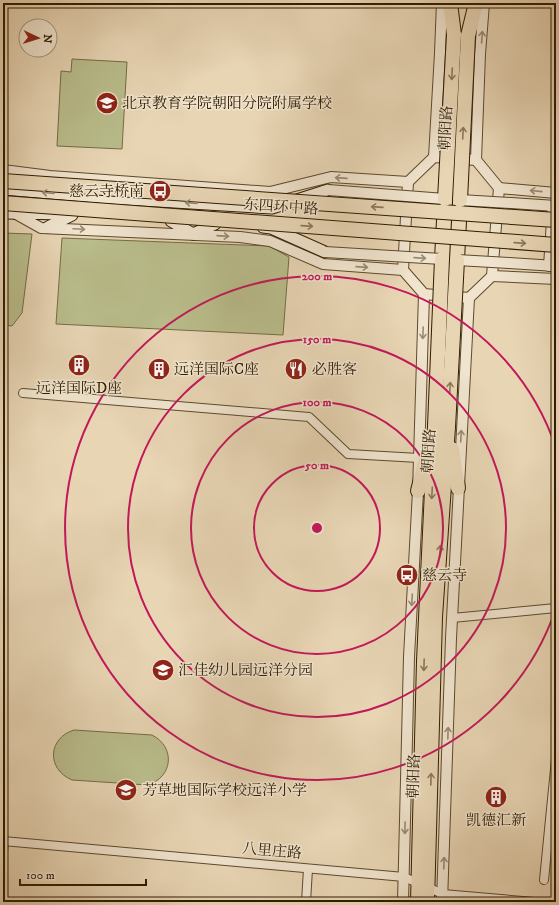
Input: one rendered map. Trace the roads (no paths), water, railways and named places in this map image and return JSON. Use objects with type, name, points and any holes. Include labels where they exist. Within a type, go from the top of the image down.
[{"type":"highway","points":[[450,3],[461,36]]},
{"type":"highway","name":"朝阳路","points":[[441,427],[457,260],[460,200],[461,36],[456,3]]},
{"type":"highway","name":"朝阳路","points":[[418,902],[423,885],[435,617],[441,427],[442,259],[445,199],[461,36],[469,3]]},
{"type":"highway","points":[[461,36],[476,3]]},
{"type":"highway","name":"东四环中路","points":[[3,180],[556,220]]},
{"type":"highway","name":"东四环中路","points":[[3,203],[556,246]]},
{"type":"highway","points":[[9,211],[32,205]]},
{"type":"highway","points":[[441,427],[458,488]]},
{"type":"highway","points":[[418,491],[441,427]]},
{"type":"highway","name":"朝阳路","points":[[423,885],[427,902]]},
{"type":"main road","name":"东四环中路","points":[[3,189],[108,198],[272,208],[328,190]]},
{"type":"main road","name":"东四环中路","points":[[3,213],[9,211],[74,214],[271,228],[325,252]]},
{"type":"main road","points":[[48,228],[74,214]]},
{"type":"main road","points":[[171,221],[193,234],[215,224]]},
{"type":"street","name":"朝阳路","points":[[434,157],[442,3]]},
{"type":"street","name":"朝阳路","points":[[476,160],[480,54],[484,3]]},
{"type":"street","points":[[434,157],[476,160],[499,188],[492,276],[469,298],[424,294],[403,270],[408,182],[434,157]]},
{"type":"street","name":"东四环中路","points":[[3,170],[50,176],[270,192],[330,177],[408,182]]},
{"type":"street","points":[[499,188],[556,193]]},
{"type":"street","name":"东四环中路","points":[[328,190],[555,206]]},
{"type":"street","points":[[457,260],[552,266],[555,206]]},
{"type":"street","name":"东四环中路","points":[[9,211],[41,228],[240,237],[270,241],[323,264],[403,270]]},
{"type":"street","name":"东四环中路","points":[[325,252],[457,260]]},
{"type":"street","points":[[492,276],[556,279]]},
{"type":"street","name":"朝阳路","points":[[403,902],[409,658],[418,491],[424,294]]},
{"type":"street","name":"朝阳路","points":[[443,898],[452,618],[469,298]]},
{"type":"street","points":[[23,393],[309,417],[348,454],[419,458]]},
{"type":"street","points":[[452,618],[556,608]]},
{"type":"street","points":[[544,880],[556,759]]},
{"type":"street","points":[[3,841],[3,851]]},
{"type":"street","name":"八里庄路","points":[[3,841],[404,877],[423,885],[443,898],[535,902]]},
{"type":"street","points":[[306,902],[308,869]]},
{"type":"place","name":"北京教育学院朝阳分院附属学校","points":[[107,103]]},
{"type":"place","name":"慈云寺桥南","points":[[160,191]]},
{"type":"place","name":"远洋国际D座","points":[[79,365]]},
{"type":"place","name":"远洋国际C座","points":[[159,369]]},
{"type":"place","name":"必胜客","points":[[296,369]]},
{"type":"place","name":"慈云寺","points":[[407,575]]},
{"type":"place","name":"汇佳幼儿园远洋分园","points":[[163,670]]},
{"type":"place","name":"芳草地国际学校远洋小学","points":[[126,790]]},
{"type":"place","name":"凯德汇新","points":[[496,797]]}]
